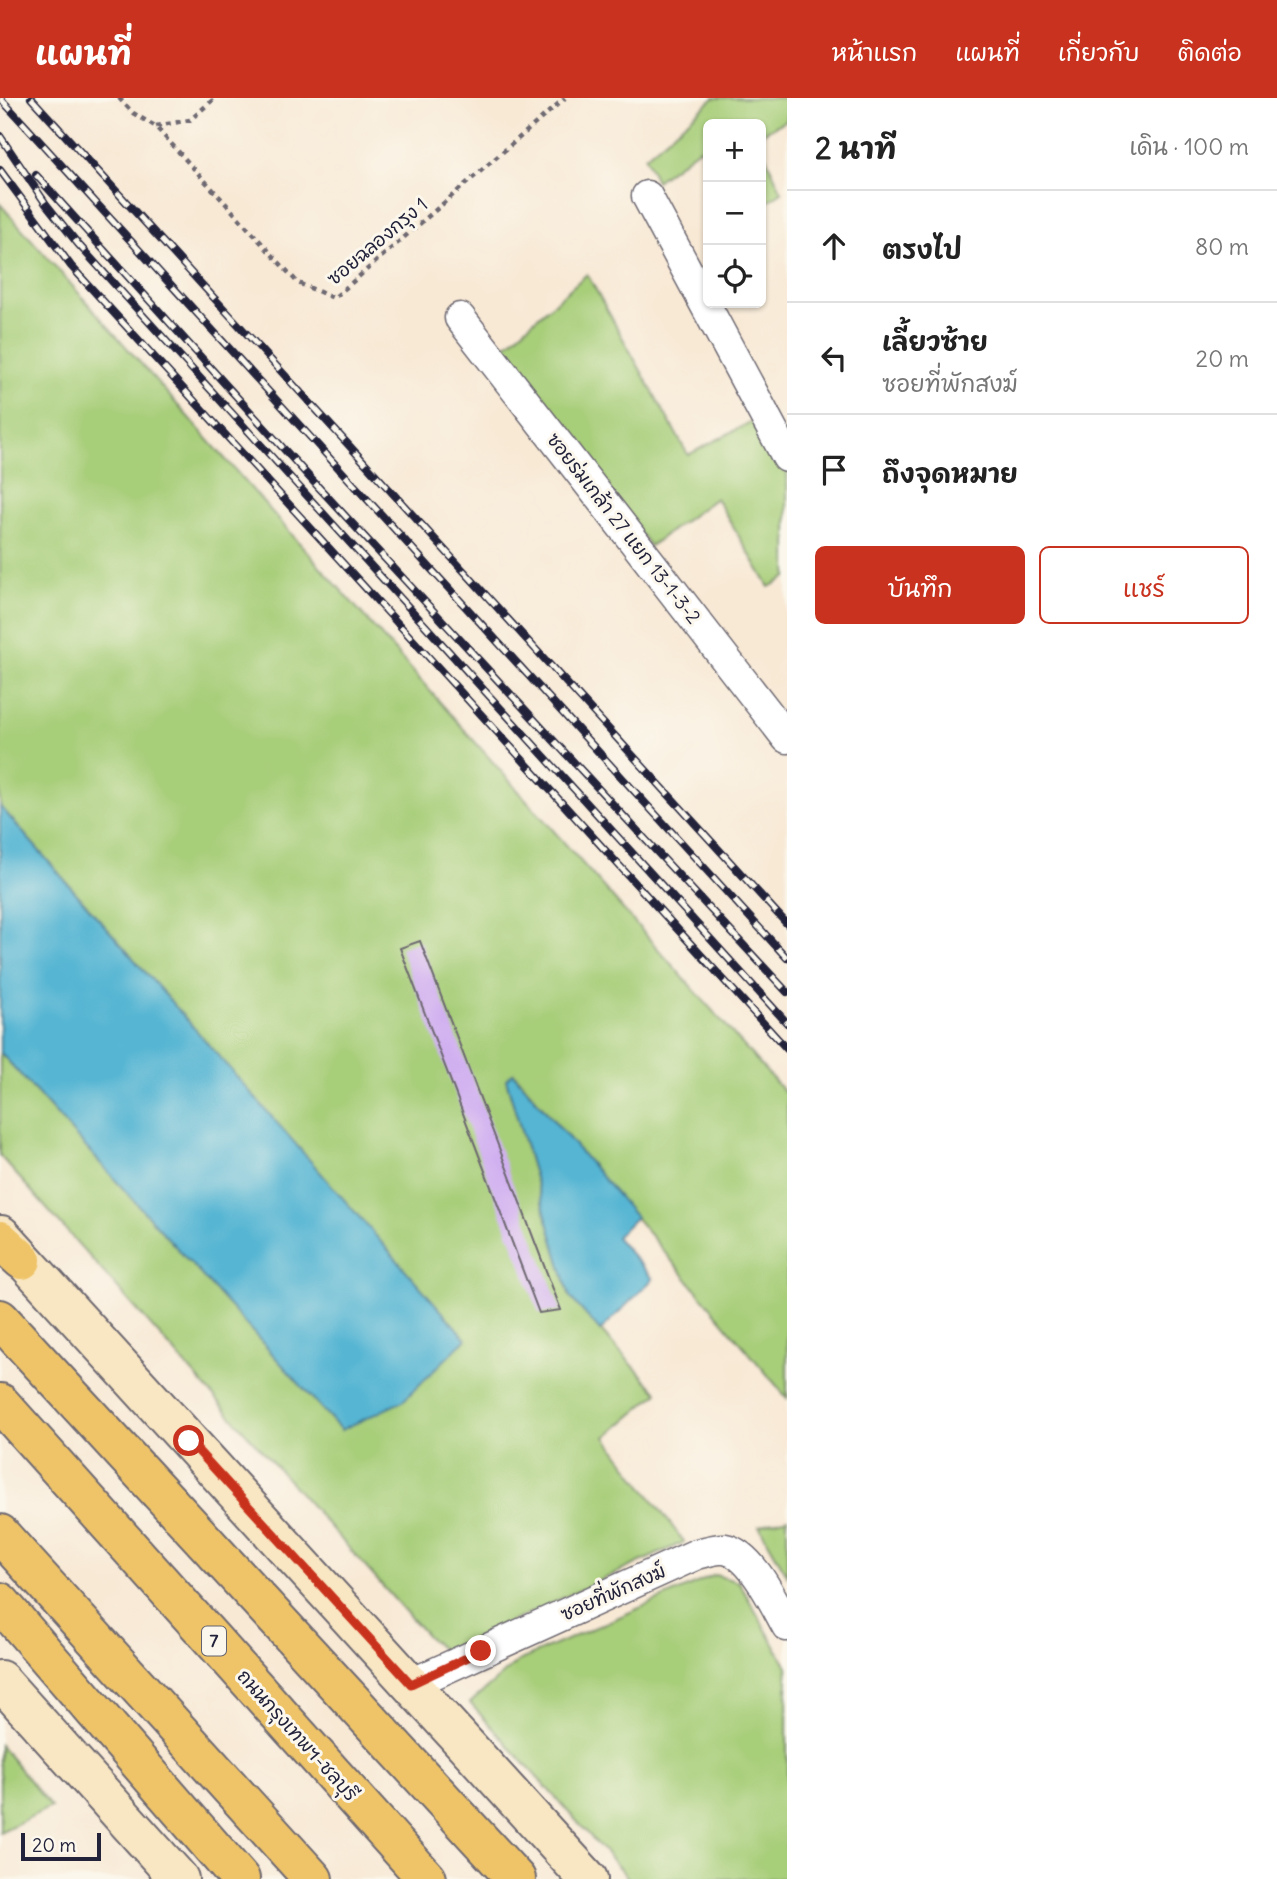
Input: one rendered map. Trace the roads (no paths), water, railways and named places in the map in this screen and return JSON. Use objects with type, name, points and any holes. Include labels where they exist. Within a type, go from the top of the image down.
[{"type":"highway","points":[[0,1319],[516,1879]]},
{"type":"highway","name":"ถนนกรุงเทพฯ-ชลบุรี","points":[[0,1403],[427,1879]]},
{"type":"highway","points":[[0,1534],[313,1879]]},
{"type":"highway","points":[[0,1602],[240,1879]]},
{"type":"main road","points":[[7,1244],[588,1879]]},
{"type":"main road","points":[[0,1680],[179,1879]]},
{"type":"street","points":[[647,196],[787,457]]},
{"type":"street","name":"ซอยร่มเกล้า 27 แยก 13-1-3-2","points":[[460,318],[787,738]]},
{"type":"street","name":"ซอยที่พักสงฆ์","points":[[411,1684],[697,1554],[721,1549],[742,1556],[768,1592],[787,1626]]},
{"type":"water","points":[[0,806],[466,1339],[403,1401],[341,1430],[0,1052]]},
{"type":"water","points":[[513,1073],[636,1217],[616,1237],[653,1279],[600,1331],[570,1297],[506,1079]]},
{"type":"railway","points":[[0,98],[787,958]]},
{"type":"railway","points":[[31,98],[787,924]]},
{"type":"railway","points":[[0,136],[46,204],[78,244],[787,1023]]},
{"type":"railway","points":[[0,170],[71,266],[787,1049]]},
{"type":"railway","points":[[36,175],[311,479],[787,992]]}]
